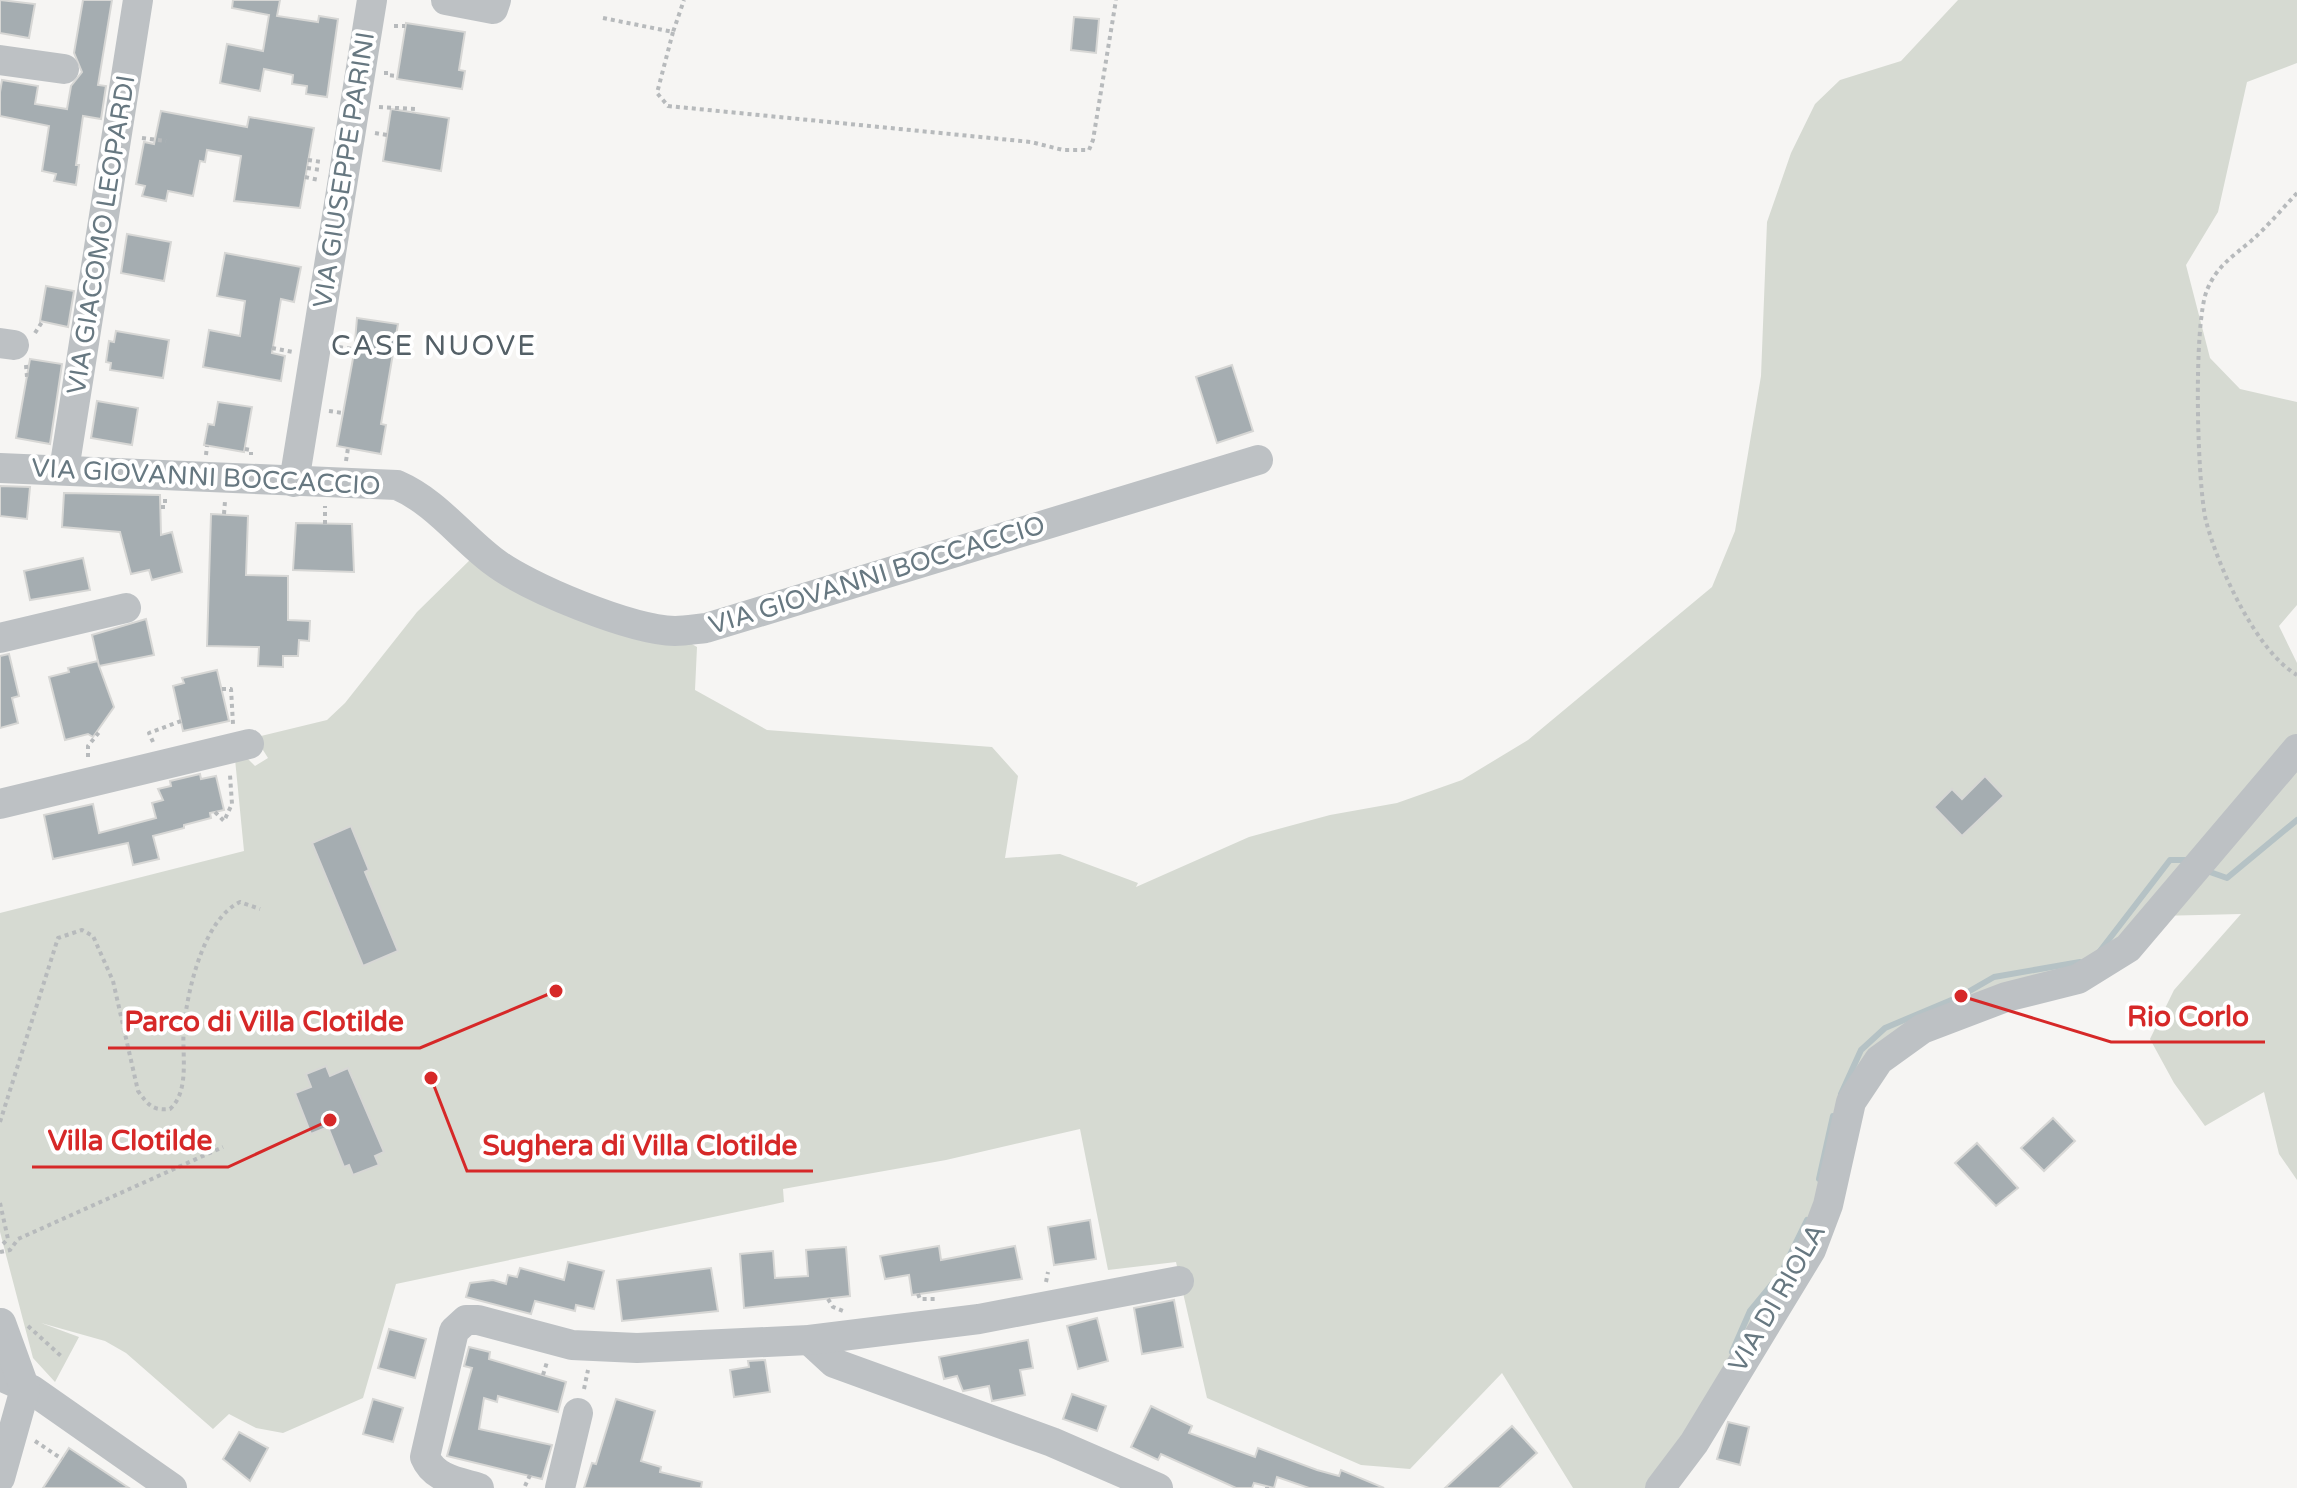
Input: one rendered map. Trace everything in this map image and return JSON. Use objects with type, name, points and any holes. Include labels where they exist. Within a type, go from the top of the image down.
[{"type":"street","name":"VIA GIACOMO LEOPARDI","points":[[64,470],[138,0]]},
{"type":"street","name":"VIA GIUSEPPE PARINI","points":[[294,482],[372,0]]},
{"type":"street","points":[[446,0],[494,4]]},
{"type":"street","points":[[0,60],[64,69]]},
{"type":"street","name":"VIA GIOVANNI BOCCACCIO","points":[[0,468],[397,485],[441,513],[509,572],[555,595],[649,627],[675,631],[706,628],[1258,460]]},
{"type":"street","points":[[0,638],[126,608]]},
{"type":"street","points":[[0,804],[237,746]]},
{"type":"street","name":"VIA DI RIOLA","points":[[1660,1488],[1694,1443],[1811,1250],[1828,1205],[1851,1102],[1879,1060],[1922,1029],[2006,997],[2078,979],[2128,948],[2200,867],[2297,749]]},
{"type":"street","points":[[479,1488],[443,1477],[429,1466],[425,1457],[454,1331],[466,1320],[592,1346],[637,1348],[809,1340],[979,1319],[1179,1281]]},
{"type":"street","points":[[0,1478],[12,1382],[6,1319]]},
{"type":"street","points":[[809,1340],[834,1363],[1052,1442],[1158,1488]]},
{"type":"street","points":[[12,1382],[32,1390],[172,1488]]},
{"type":"street","points":[[560,1488],[578,1413]]},
{"type":"path","points":[[684,0],[657,93],[668,106],[1031,142],[1078,152],[1089,150],[1093,140],[1116,0]]},
{"type":"path","points":[[603,18],[673,32]]},
{"type":"path","points":[[366,108],[391,105],[415,109],[414,113]]},
{"type":"path","points":[[140,147],[142,137],[166,141]]},
{"type":"path","points":[[308,160],[324,163]]},
{"type":"path","points":[[307,168],[323,171]]},
{"type":"path","points":[[305,177],[322,180]]},
{"type":"path","points":[[2297,193],[2251,241],[2221,263],[2205,292],[2198,363],[2201,460],[2209,529],[2243,608],[2278,664],[2297,675]]},
{"type":"path","points":[[272,348],[303,354]]},
{"type":"path","points":[[215,812],[224,821],[232,804],[237,746],[231,689],[222,689]]},
{"type":"path","points":[[152,750],[155,749],[149,733],[181,721]]},
{"type":"path","points":[[87,767],[88,746],[100,731]]},
{"type":"path","points":[[0,1122],[58,938],[82,930],[93,936],[113,981],[138,1091],[148,1105],[159,1110],[170,1109],[180,1090],[184,1024],[212,927],[226,909],[240,902],[260,909]]},
{"type":"path","points":[[0,1252],[10,1250],[18,1239],[223,1147]]},
{"type":"path","points":[[0,1203],[8,1239],[3,1244]]},
{"type":"path","points":[[918,1294],[920,1299],[936,1296]]},
{"type":"path","points":[[6,1319],[61,1356]]},
{"type":"path","points":[[578,1413],[591,1360]]},
{"type":"path","points":[[23,1433],[62,1459]]},
{"type":"path","points":[[525,1486],[530,1475]]},
{"type":"shaded area","points":[[1958,0],[2297,0],[2297,63],[2247,82],[2218,212],[2186,265],[2210,358],[2240,389],[2297,402],[2297,605],[2279,626],[2297,663],[2297,1180],[2279,1154],[2264,1092],[2205,1126],[2174,1083],[2150,1039],[2174,990],[2241,914],[2157,916],[2119,951],[1885,1056],[1834,1178],[1674,1488],[1573,1488],[1502,1373],[1410,1469],[1361,1465],[1207,1398],[1176,1262],[1108,1270],[1080,1129],[946,1160],[783,1189],[784,1202],[396,1284],[363,1398],[283,1433],[256,1428],[229,1414],[213,1429],[126,1353],[105,1341],[41,1323],[79,1337],[55,1382],[33,1358],[0,1232],[0,913],[244,851],[235,759],[244,755],[255,766],[268,758],[258,742],[261,736],[327,720],[345,703],[417,612],[476,554],[697,647],[695,690],[767,730],[992,747],[1018,776],[1005,858],[1060,854],[1138,883],[1136,887],[1249,837],[1330,815],[1397,803],[1462,780],[1528,740],[1712,587],[1735,531],[1761,376],[1767,222],[1791,153],[1815,104],[1840,80],[1901,61]]},
{"type":"building","points":[[0,0],[35,4],[29,38],[0,33]]},
{"type":"building","points":[[83,0],[112,0],[98,85],[106,86],[101,119],[83,116],[76,185],[54,181],[56,174],[42,171],[49,126],[0,116],[0,92],[2,80],[38,86],[35,104],[67,109],[71,86],[82,72],[74,53]]},
{"type":"building","points":[[233,0],[280,0],[277,16],[318,22],[319,16],[338,19],[327,97],[306,94],[307,86],[292,84],[293,75],[264,69],[260,91],[220,83],[227,44],[263,51],[269,15],[232,8]]},
{"type":"building","points":[[1074,17],[1099,19],[1096,53],[1071,50]]},
{"type":"building","points":[[406,23],[465,32],[459,70],[465,71],[462,89],[397,79]]},
{"type":"building","points":[[391,109],[449,118],[441,171],[383,161]]},
{"type":"building","points":[[161,111],[247,127],[249,117],[314,128],[300,208],[234,201],[241,156],[207,150],[205,162],[200,161],[193,196],[168,191],[166,201],[142,196],[145,186],[136,184],[144,142],[154,144]]},
{"type":"building","points":[[127,234],[171,242],[164,281],[121,273]]},
{"type":"building","points":[[225,253],[301,267],[294,302],[281,299],[272,353],[285,356],[281,381],[203,367],[209,330],[240,336],[245,301],[217,296]]},
{"type":"building","points":[[46,286],[74,291],[68,327],[40,321]]},
{"type":"building","points":[[357,318],[398,324],[381,424],[386,425],[381,454],[337,446],[354,353]]},
{"type":"building","points":[[116,331],[169,340],[163,378],[110,370],[111,363],[106,362],[109,341],[114,342]]},
{"type":"building","points":[[30,359],[62,364],[50,444],[16,438]]},
{"type":"building","points":[[1232,365],[1253,431],[1217,443],[1196,377]]},
{"type":"building","points":[[97,401],[138,408],[132,445],[91,438]]},
{"type":"building","points":[[218,402],[252,407],[244,452],[204,445],[208,424],[214,425]]},
{"type":"building","points":[[0,486],[30,487],[27,519],[0,516]]},
{"type":"building","points":[[64,493],[160,495],[161,535],[172,532],[182,572],[152,580],[149,570],[131,574],[120,532],[62,527]]},
{"type":"building","points":[[211,514],[248,516],[246,575],[288,576],[288,620],[310,621],[309,641],[299,640],[298,656],[283,656],[283,667],[258,666],[259,647],[207,646]]},
{"type":"building","points":[[296,523],[352,524],[354,572],[293,570]]},
{"type":"building","points":[[83,558],[90,590],[30,600],[24,571]]},
{"type":"building","points":[[146,619],[154,655],[99,666],[114,707],[93,737],[88,734],[65,740],[49,677],[69,672],[68,668],[98,661],[92,635]]},
{"type":"building","points":[[9,654],[19,696],[12,698],[18,723],[0,728],[0,656]]},
{"type":"building","points":[[217,670],[229,721],[183,731],[173,686],[184,683],[182,678]]},
{"type":"building","points":[[200,774],[201,779],[216,776],[224,810],[210,813],[211,818],[184,825],[184,828],[153,836],[159,859],[133,865],[128,843],[53,859],[44,815],[93,804],[99,833],[156,818],[152,803],[163,800],[158,789],[171,786],[170,781]]},
{"type":"building","points":[[1985,776],[2004,796],[1962,836],[1934,807],[1952,789],[1962,799]]},
{"type":"building","points":[[351,826],[369,870],[365,872],[398,951],[363,966],[312,843]]},
{"type":"building","points":[[326,1066],[330,1076],[348,1068],[384,1152],[375,1156],[379,1165],[353,1175],[349,1165],[344,1167],[328,1127],[311,1134],[295,1093],[311,1087],[306,1074]]},
{"type":"building","points":[[2053,1118],[2075,1141],[2044,1171],[2021,1148]]},
{"type":"building","points":[[1977,1143],[2018,1188],[1996,1206],[1955,1163]]},
{"type":"building","points":[[1090,1220],[1096,1259],[1054,1265],[1048,1227]]},
{"type":"building","points":[[939,1246],[941,1260],[1015,1246],[1022,1279],[912,1295],[909,1275],[885,1279],[880,1256]]},
{"type":"building","points":[[846,1247],[850,1296],[744,1308],[740,1254],[773,1251],[775,1278],[808,1276],[806,1250]]},
{"type":"building","points":[[568,1262],[604,1271],[594,1309],[576,1305],[575,1311],[535,1301],[531,1314],[466,1297],[470,1283],[493,1280],[506,1284],[508,1275],[517,1277],[520,1268],[564,1280]]},
{"type":"building","points":[[711,1268],[718,1311],[622,1321],[617,1280]]},
{"type":"building","points":[[1174,1300],[1183,1347],[1142,1354],[1134,1308]]},
{"type":"building","points":[[1097,1318],[1108,1361],[1078,1369],[1067,1326]]},
{"type":"building","points":[[389,1329],[426,1339],[415,1378],[378,1368]]},
{"type":"building","points":[[1028,1340],[1033,1368],[1020,1370],[1025,1395],[992,1401],[989,1386],[963,1391],[957,1376],[944,1379],[939,1357]]},
{"type":"building","points":[[469,1347],[490,1352],[489,1359],[566,1382],[558,1412],[498,1396],[497,1402],[484,1398],[479,1429],[552,1445],[542,1479],[447,1456],[472,1368],[464,1366]]},
{"type":"building","points":[[765,1360],[770,1392],[734,1397],[730,1370],[749,1367],[748,1361]]},
{"type":"building","points":[[1072,1394],[1106,1406],[1097,1431],[1063,1419]]},
{"type":"building","points":[[373,1399],[403,1408],[393,1442],[363,1434]]},
{"type":"building","points":[[616,1399],[655,1411],[641,1461],[661,1467],[660,1472],[702,1482],[701,1488],[584,1488],[592,1463],[596,1464]]},
{"type":"building","points":[[1151,1406],[1192,1426],[1189,1433],[1255,1457],[1258,1448],[1339,1476],[1341,1470],[1384,1488],[1309,1488],[1277,1477],[1274,1488],[1254,1483],[1252,1488],[1236,1488],[1161,1454],[1158,1460],[1131,1447]]},
{"type":"building","points":[[1728,1422],[1749,1427],[1740,1465],[1717,1459]]},
{"type":"building","points":[[1512,1426],[1537,1453],[1499,1488],[1445,1488]]},
{"type":"building","points":[[239,1432],[268,1448],[250,1481],[223,1459]]},
{"type":"building","points":[[69,1448],[129,1488],[43,1488]]},
{"type":"waterway","points":[[2207,871],[2227,878],[2297,820]]},
{"type":"waterway","points":[[2100,951],[2170,860],[2191,860]]},
{"type":"waterway","points":[[1841,1094],[1861,1050],[1885,1028],[1961,996],[1994,977],[2080,962]]},
{"type":"waterway","points":[[1819,1179],[1833,1116]]},
{"type":"waterway","points":[[1784,1267],[1807,1220]]},
{"type":"waterway","points":[[1732,1352],[1750,1311],[1778,1277]]},
{"type":"place","name":"Parco di Villa Clotilde","points":[[556,991]]},
{"type":"place","name":"Rio Corlo","points":[[1961,996]]},
{"type":"place","name":"Sughera di Villa Clotilde","points":[[431,1078]]},
{"type":"place","name":"Villa Clotilde","points":[[330,1120]]},
{"type":"district","name":"CASE NUOVE","points":[[434,346]]}]
